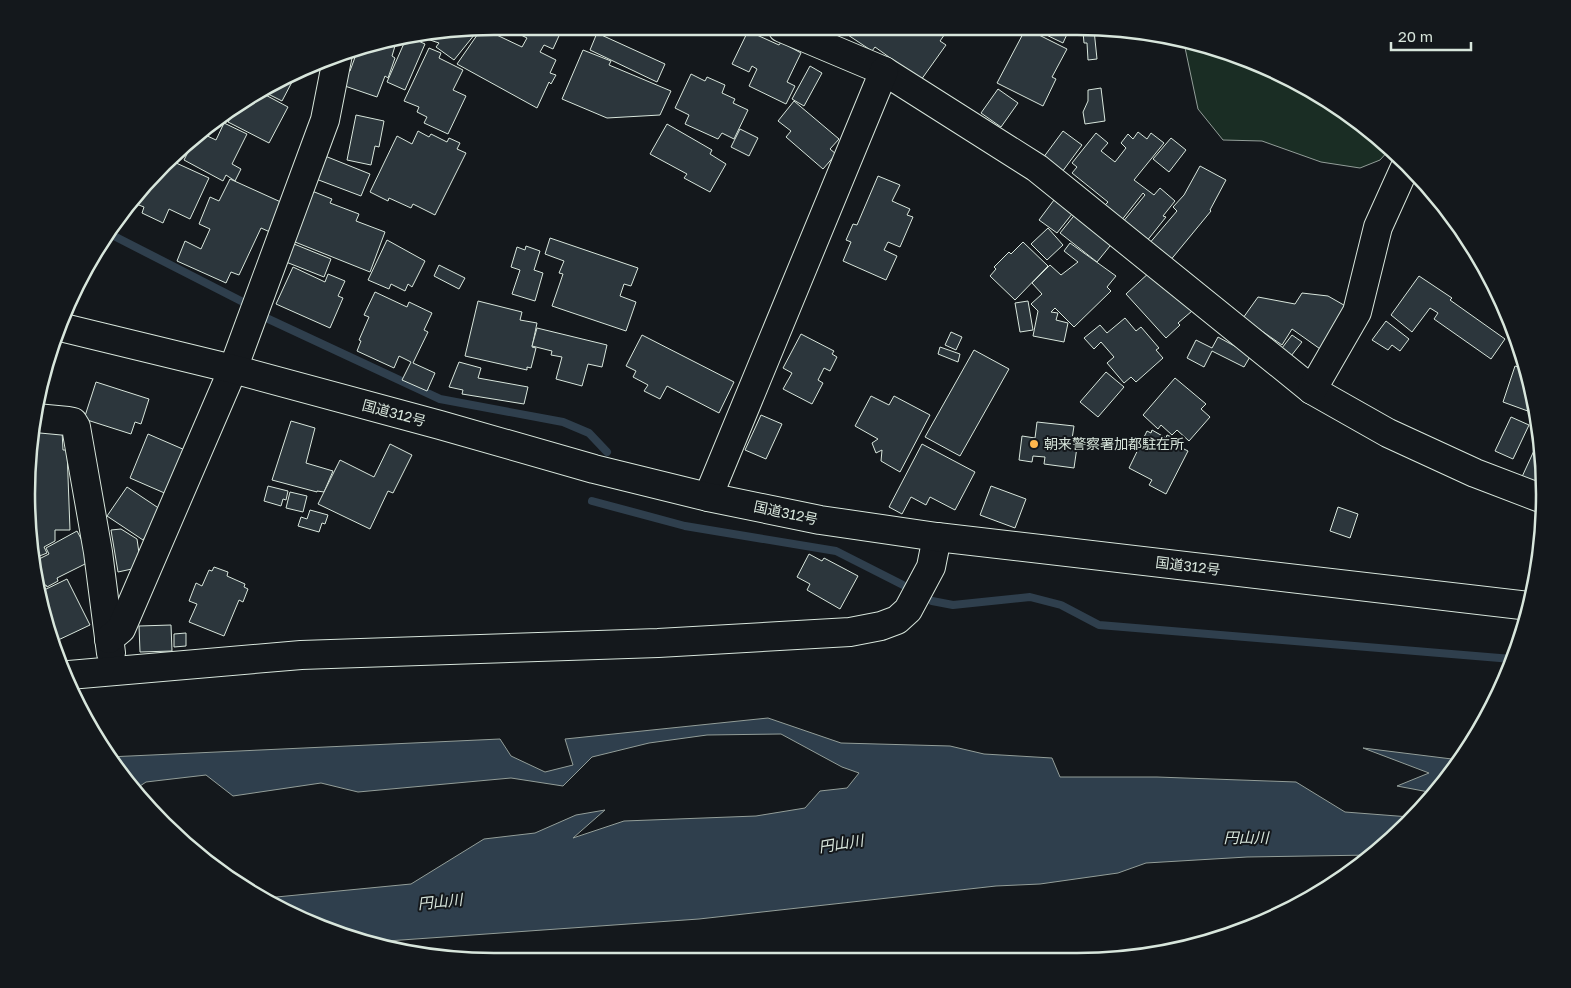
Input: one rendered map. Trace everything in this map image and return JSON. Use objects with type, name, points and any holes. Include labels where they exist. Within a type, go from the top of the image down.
[{"type":"main road","points":[[799,35],[884,71],[1037,168],[1312,390],[1388,433],[1475,472],[1536,496]]},
{"type":"main road","points":[[109,639],[121,629],[233,369],[325,120],[336,63]]},
{"type":"main road","points":[[708,497],[884,71]]},
{"type":"main road","points":[[1312,390],[1357,312],[1378,227],[1403,171]]},
{"type":"main road","name":"国道312号","points":[[66,328],[233,369],[594,469],[708,497],[820,520],[937,537],[1522,605]]},
{"type":"main road","points":[[42,419],[73,422],[76,427],[98,552],[113,672]]},
{"type":"main road","points":[[72,675],[302,655],[658,643],[858,630],[881,626],[897,620],[908,610],[931,568],[937,537]]},
{"type":"green space","points":[[1185,48],[1225,59],[1280,82],[1332,112],[1385,154],[1380,160],[1360,168],[1321,162],[1262,141],[1223,140],[1198,109]]},
{"type":"water","name":"円山川","points":[[768,718],[841,743],[950,746],[984,754],[1052,758],[1060,777],[1157,777],[1296,782],[1345,812],[1404,817],[1360,855],[1247,857],[1146,863],[1118,873],[1040,884],[996,886],[699,919],[391,941],[346,929],[274,897],[411,884],[484,839],[535,833],[576,815],[605,810],[573,838],[624,821],[756,816],[805,808],[820,791],[847,788],[859,773],[842,767],[781,734],[707,735],[649,743],[592,757],[563,786],[511,778],[358,792],[321,783],[233,796],[206,775],[146,782],[140,786],[118,757],[500,739],[511,756],[545,772],[573,765],[565,739]]},
{"type":"water","points":[[1363,748],[1452,759],[1426,792],[1397,786],[1429,773]]},
{"type":"building","points":[[497,35],[522,47],[527,38],[521,35],[559,35],[553,49],[544,45],[540,52],[556,60],[550,73],[556,75],[551,84],[549,82],[537,108],[457,64],[477,36]]},
{"type":"building","points":[[596,35],[601,35],[665,64],[657,82],[590,50]]},
{"type":"building","points":[[746,35],[757,35],[779,45],[781,42],[801,53],[787,82],[795,86],[786,104],[749,86],[757,69],[752,66],[749,72],[732,64]]},
{"type":"building","points":[[848,35],[944,35],[940,41],[946,45],[921,80],[875,47],[872,51]]},
{"type":"building","points":[[1022,35],[1039,35],[1067,49],[1052,77],[1056,79],[1043,106],[997,83]]},
{"type":"building","points":[[1046,35],[1067,35],[1063,43]]},
{"type":"building","points":[[1083,35],[1095,36],[1097,59],[1088,60],[1087,43],[1084,43]]},
{"type":"building","points":[[474,36],[454,60],[436,47],[439,43],[429,40]]},
{"type":"building","points":[[419,41],[425,44],[405,90],[387,82],[404,44]]},
{"type":"building","points":[[395,46],[392,56],[395,58],[388,78],[385,76],[377,97],[342,85],[346,70],[350,71],[355,56]]},
{"type":"building","points":[[429,48],[441,53],[439,58],[463,70],[453,90],[466,96],[448,134],[424,123],[427,117],[417,112],[419,107],[404,101]]},
{"type":"building","points":[[583,50],[611,61],[609,65],[671,91],[660,115],[607,118],[562,99]]},
{"type":"building","points":[[810,66],[822,73],[804,106],[792,99]]},
{"type":"building","points":[[691,74],[705,81],[707,77],[725,85],[722,93],[735,99],[733,103],[748,110],[734,139],[722,133],[718,139],[685,124],[689,115],[675,108]]},
{"type":"building","points":[[292,82],[292,82],[282,101],[268,94]]},
{"type":"building","points":[[1101,88],[1105,121],[1085,124],[1083,112],[1088,101],[1088,90]]},
{"type":"building","points":[[998,89],[1018,103],[1001,127],[981,113]]},
{"type":"building","points":[[266,95],[288,107],[269,143],[228,122],[239,112]]},
{"type":"building","points":[[794,101],[839,139],[830,149],[836,154],[823,169],[786,137],[791,131],[778,121]]},
{"type":"building","points":[[356,115],[384,121],[379,147],[375,146],[371,165],[347,160]]},
{"type":"building","points":[[224,123],[247,134],[232,164],[241,169],[235,181],[226,175],[223,181],[184,160],[188,152],[207,136],[216,140]]},
{"type":"building","points":[[667,124],[712,150],[710,154],[726,164],[710,192],[684,178],[687,174],[650,154]]},
{"type":"building","points":[[740,129],[758,138],[749,156],[731,147]]},
{"type":"building","points":[[418,131],[429,137],[431,134],[447,142],[449,138],[460,143],[457,149],[466,153],[435,215],[413,204],[411,208],[389,198],[388,201],[370,192],[397,136],[412,144]]},
{"type":"building","points":[[1063,131],[1082,145],[1062,172],[1043,158]]},
{"type":"building","points":[[1138,132],[1147,139],[1151,133],[1164,143],[1134,180],[1154,195],[1160,188],[1175,201],[1163,216],[1166,217],[1146,242],[1122,223],[1145,195],[1143,193],[1121,221],[1103,207],[1108,202],[1072,173],[1077,167],[1072,163],[1096,133],[1108,143],[1101,151],[1115,162],[1126,148],[1121,143],[1128,134],[1133,139]]},
{"type":"building","points":[[1171,138],[1186,150],[1169,172],[1153,159]]},
{"type":"building","points":[[325,156],[370,174],[361,196],[316,179]]},
{"type":"building","points":[[176,163],[209,178],[190,219],[169,209],[163,223],[142,213],[144,207],[138,205]]},
{"type":"building","points":[[1200,166],[1226,180],[1211,211],[1169,262],[1148,245],[1177,211],[1173,207],[1184,195]]},
{"type":"building","points":[[878,176],[900,185],[892,201],[910,209],[907,215],[913,217],[900,247],[888,242],[884,250],[897,256],[886,280],[843,261],[851,242],[846,240],[853,224],[857,225]]},
{"type":"building","points":[[230,179],[283,203],[270,232],[261,228],[239,275],[231,272],[226,283],[177,261],[185,241],[201,249],[210,229],[199,224],[210,197],[219,201]]},
{"type":"building","points":[[312,191],[332,199],[330,203],[359,214],[356,221],[385,232],[370,272],[290,240]]},
{"type":"building","points":[[1054,200],[1072,214],[1057,233],[1039,220]]},
{"type":"building","points":[[1077,212],[1114,241],[1097,262],[1060,233]]},
{"type":"building","points":[[1048,228],[1063,245],[1047,260],[1031,244]]},
{"type":"building","points":[[550,238],[638,268],[631,286],[624,284],[620,296],[636,302],[626,331],[552,306],[563,274],[559,273],[564,261],[545,254]]},
{"type":"building","points":[[387,240],[425,261],[412,287],[408,284],[405,291],[391,284],[389,289],[368,280]]},
{"type":"building","points":[[1023,242],[1048,266],[1015,300],[990,276],[996,269],[994,267],[1009,252],[1011,254]]},
{"type":"building","points":[[1070,243],[1116,276],[1107,287],[1111,291],[1074,327],[1055,308],[1051,312],[1058,313],[1056,320],[1068,323],[1064,342],[1033,336],[1038,311],[1031,304],[1042,294],[1032,283],[1050,265],[1061,275],[1078,262],[1064,251]]},
{"type":"building","points":[[294,244],[331,259],[324,277],[286,262]]},
{"type":"building","points":[[526,246],[540,251],[534,270],[543,273],[535,301],[512,294],[520,270],[511,267],[517,247],[525,250]]},
{"type":"building","points":[[439,265],[465,278],[459,289],[434,276]]},
{"type":"building","points":[[293,267],[325,282],[328,274],[345,281],[338,296],[343,298],[330,328],[276,304]]},
{"type":"building","points":[[1151,271],[1192,311],[1178,323],[1180,325],[1166,338],[1126,294]]},
{"type":"building","points":[[1419,276],[1452,298],[1450,300],[1505,339],[1491,359],[1434,319],[1438,313],[1430,308],[1412,332],[1391,315]]},
{"type":"building","points":[[375,292],[407,307],[409,302],[432,313],[424,330],[428,332],[413,363],[435,373],[427,391],[402,380],[411,362],[399,356],[394,368],[357,351],[361,341],[359,340],[369,317],[364,315]]},
{"type":"building","points":[[1302,293],[1328,296],[1349,308],[1323,351],[1292,329],[1282,345],[1243,318],[1258,297],[1295,304]]},
{"type":"building","points":[[478,301],[522,312],[520,320],[537,323],[532,347],[536,348],[531,368],[527,367],[527,370],[465,356]]},
{"type":"building","points":[[1028,301],[1033,330],[1020,332],[1015,303]]},
{"type":"building","points":[[1125,318],[1136,331],[1141,327],[1159,348],[1156,350],[1163,358],[1136,382],[1131,377],[1124,383],[1107,363],[1114,357],[1101,342],[1094,349],[1084,338],[1100,325],[1107,333]]},
{"type":"building","points":[[1386,321],[1409,339],[1400,351],[1392,345],[1388,350],[1372,340]]},
{"type":"building","points":[[537,328],[607,345],[602,367],[588,364],[582,386],[556,379],[562,357],[551,355],[552,351],[532,346]]},
{"type":"building","points":[[951,332],[962,337],[956,350],[945,345]]},
{"type":"building","points":[[801,334],[834,351],[832,354],[837,357],[830,371],[824,368],[818,380],[823,383],[812,404],[783,389],[792,373],[783,368]]},
{"type":"building","points":[[642,335],[734,382],[719,413],[667,386],[660,399],[644,391],[648,385],[633,377],[636,371],[626,366]]},
{"type":"building","points":[[1292,335],[1302,342],[1291,356],[1282,348]]},
{"type":"building","points":[[1218,337],[1251,355],[1244,367],[1212,351],[1204,367],[1187,358],[1196,340],[1212,348]]},
{"type":"building","points":[[940,347],[960,354],[958,362],[938,354]]},
{"type":"building","points":[[974,350],[1009,369],[960,456],[925,437]]},
{"type":"building","points":[[459,362],[481,368],[478,378],[528,387],[524,404],[462,394],[463,390],[449,387]]},
{"type":"building","points":[[1515,366],[1518,367],[1528,411],[1503,402]]},
{"type":"building","points":[[1106,372],[1124,387],[1098,417],[1080,402]]},
{"type":"building","points":[[1175,378],[1206,404],[1201,409],[1210,417],[1189,441],[1177,430],[1172,435],[1161,425],[1158,429],[1143,415]]},
{"type":"building","points":[[96,382],[149,399],[141,424],[135,422],[131,434],[84,419]]},
{"type":"building","points":[[871,396],[889,405],[894,396],[930,415],[900,472],[881,461],[882,450],[876,453],[872,443],[878,439],[855,426]]},
{"type":"building","points":[[761,415],[782,424],[766,459],[745,450]]},
{"type":"building","points":[[1511,417],[1529,425],[1513,459],[1495,451]]},
{"type":"building","points":[[291,421],[315,428],[306,463],[333,471],[324,492],[317,492],[272,480]]},
{"type":"building","points":[[1037,422],[1074,426],[1072,439],[1078,440],[1074,468],[1044,464],[1045,457],[1033,456],[1032,462],[1019,460],[1022,436],[1035,438]]},
{"type":"building","points":[[1152,430],[1166,438],[1167,435],[1182,442],[1180,447],[1188,451],[1166,494],[1149,485],[1152,480],[1129,468],[1147,431],[1151,433]]},
{"type":"building","points":[[62,431],[63,450],[67,450],[70,530],[55,530],[55,541],[44,547],[47,553],[39,556],[35,494],[39,433]]},
{"type":"building","points":[[148,434],[185,450],[169,495],[130,478]]},
{"type":"building","points":[[390,444],[412,455],[393,493],[388,491],[370,529],[318,504],[340,460],[374,477]]},
{"type":"building","points":[[922,444],[975,472],[955,510],[930,497],[926,505],[911,497],[902,514],[889,507]]},
{"type":"building","points":[[1534,451],[1536,486],[1521,479]]},
{"type":"building","points":[[268,486],[288,491],[286,500],[283,499],[281,506],[264,501]]},
{"type":"building","points":[[991,486],[1026,499],[1015,528],[980,515]]},
{"type":"building","points":[[127,487],[163,511],[143,540],[107,516]]},
{"type":"building","points":[[290,492],[307,496],[303,512],[286,508]]},
{"type":"building","points":[[1338,507],[1358,514],[1350,538],[1330,531]]},
{"type":"building","points":[[310,510],[328,515],[325,524],[322,523],[319,532],[298,526],[301,517],[307,519]]},
{"type":"building","points":[[121,529],[137,539],[141,567],[118,572],[111,530]]},
{"type":"building","points":[[77,531],[87,550],[84,552],[89,562],[57,578],[58,581],[47,587],[44,586],[40,559],[49,554],[46,548]]},
{"type":"building","points":[[809,554],[822,561],[824,558],[858,576],[840,609],[807,590],[810,584],[797,577]]},
{"type":"building","points":[[214,567],[228,572],[227,576],[245,584],[244,587],[248,589],[243,602],[239,600],[224,636],[189,622],[197,604],[189,601],[196,583],[202,586],[209,570],[212,571]]},
{"type":"building","points":[[67,579],[90,625],[58,640],[45,589]]},
{"type":"building","points":[[171,625],[172,651],[140,652],[139,626]]},
{"type":"building","points":[[186,633],[186,646],[174,647],[174,634]]},
{"type":"waterway","points":[[114,236],[243,302]]},
{"type":"waterway","points":[[262,316],[440,399],[563,422],[589,433],[607,452]]},
{"type":"waterway","points":[[592,501],[685,526],[836,551],[903,585]]},
{"type":"waterway","points":[[932,601],[953,605],[1030,597],[1061,605],[1099,625],[1506,658]]},
{"type":"place","name":"朝来警察署加都駐在所","points":[[1034,444]]}]
